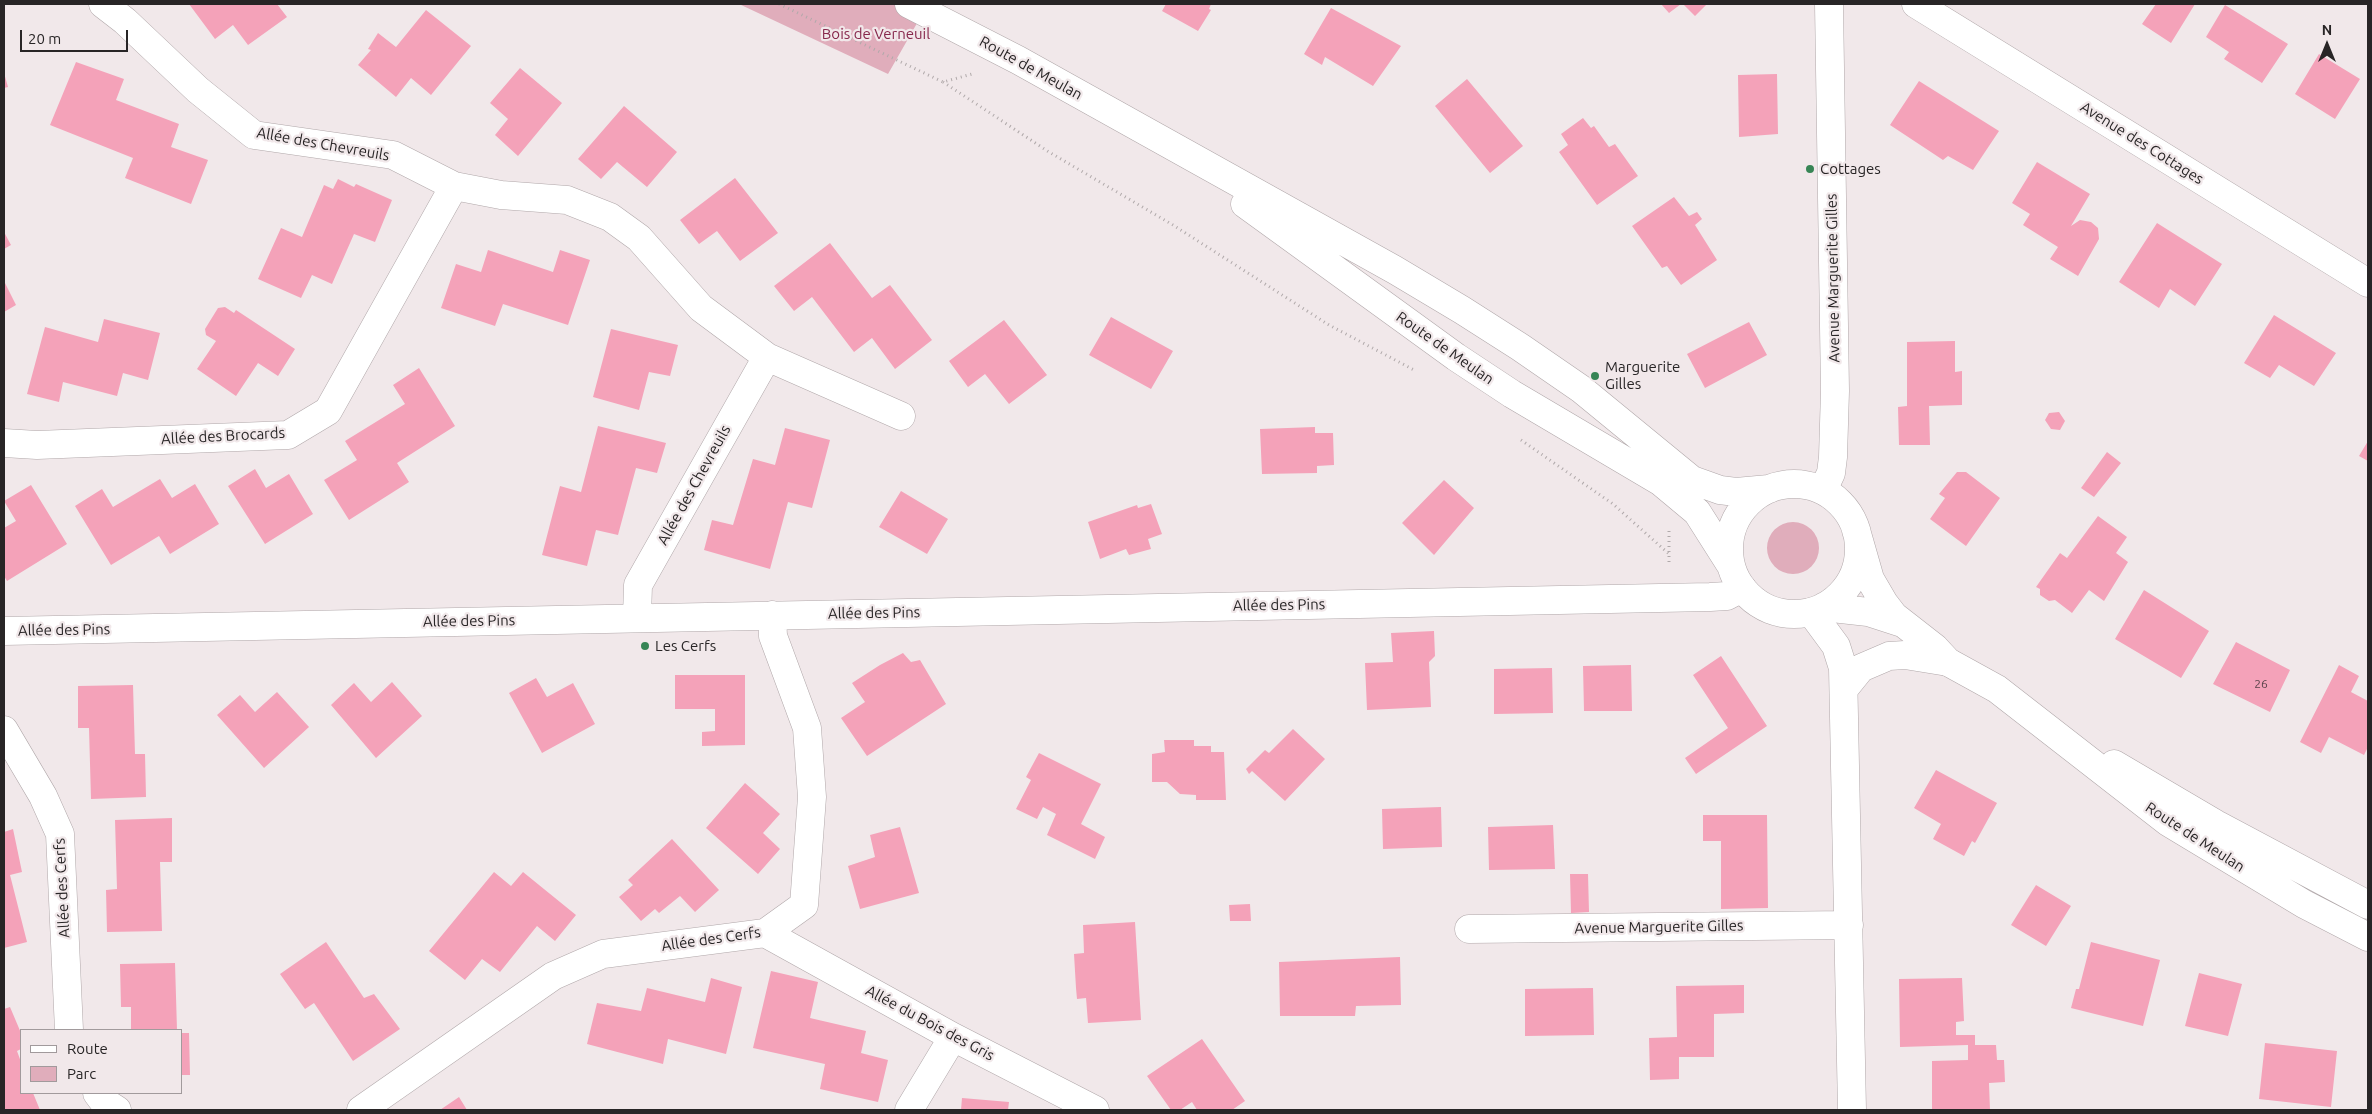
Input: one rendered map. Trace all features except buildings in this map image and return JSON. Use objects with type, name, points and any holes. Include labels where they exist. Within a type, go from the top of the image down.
[{"type":"street","name":"Allée des Chevreuils","points":[[102,4],[126,21],[198,90],[254,135],[393,155],[454,186],[501,195],[567,200],[610,217],[639,238],[701,308],[767,357],[901,416]]},
{"type":"street","name":"Route de Meulan","points":[[909,4],[1018,60],[1395,270],[1520,346],[1581,389],[1692,480],[1720,490],[1736,492],[1769,489]]},
{"type":"street","name":"Avenue Marguerite Gilles","points":[[1823,490],[1830,473],[1833,457],[1835,390],[1829,4]]},
{"type":"street","name":"Avenue des Cottages","points":[[1916,4],[2368,283]]},
{"type":"street","name":"Route de Meulan","points":[[1151,135],[1456,357],[1512,394],[1661,482],[1697,512],[1736,576]]},
{"type":"street","name":"Allée des Brocards","points":[[4,443],[37,445],[288,435],[328,411],[454,186]]},
{"type":"street","name":"Allée des Chevreuils","points":[[638,617],[638,585],[767,357]]},
{"type":"street","points":[[1784,484],[1800,484],[1823,490],[1841,504],[1856,530],[1859,555],[1856,571],[1843,592],[1817,609],[1794,614],[1777,612],[1754,600],[1736,576],[1730,539],[1738,516],[1748,502],[1769,489],[1784,484]]},
{"type":"street","name":"Route de Meulan","points":[[1856,530],[1874,587],[1884,603],[1902,623],[1935,648],[1948,662],[1997,688],[2036,717],[2132,796],[2168,822],[2304,904],[2368,937]]},
{"type":"street","name":"Allée des Pins","points":[[4,631],[1710,597],[1727,596],[1736,576]]},
{"type":"street","name":"Route de Meulan","points":[[1817,609],[1868,612],[1902,623]]},
{"type":"street","points":[[1817,609],[1840,656],[1844,688],[1852,1110]]},
{"type":"street","name":"Allée des Cerfs","points":[[361,1110],[553,976],[603,954],[766,933],[804,905],[812,797],[807,728],[772,636],[772,615]]},
{"type":"street","points":[[1844,688],[1861,668],[1889,656],[1905,655],[1948,662]]},
{"type":"street","name":"Route de Meulan","points":[[2036,717],[2216,824],[2368,905]]},
{"type":"street","name":"Allée des Cerfs","points":[[4,730],[43,796],[60,834],[69,1029]]},
{"type":"street","name":"Avenue Marguerite Gilles","points":[[1469,929],[1849,925]]},
{"type":"street","name":"Allée du Bois des Gris","points":[[766,933],[953,1037],[1096,1110]]},
{"type":"street","points":[[909,1110],[953,1037]]},
{"type":"street","points":[[98,1094],[103,1101],[117,1110]]},
{"type":"path","points":[[779,4],[943,82],[1049,152],[1173,225],[1329,325],[1416,371]]},
{"type":"path","points":[[943,82],[1018,60]]},
{"type":"path","points":[[1513,434],[1613,504],[1669,554]]},
{"type":"green space","name":"Bois de Verneuil","points":[[739,4],[928,4],[888,74]]},
{"type":"green space","points":[[1788,522],[1798,522],[1812,529],[1819,543],[1819,553],[1812,567],[1798,574],[1788,574],[1778,570],[1771,563],[1767,553],[1767,543],[1771,533],[1778,526]]},
{"type":"place","name":"Cottages","points":[[1810,169]]},
{"type":"place","name":"Marguerite Gilles","points":[[1595,376]]},
{"type":"place","name":"Les Cerfs","points":[[645,646]]}]
